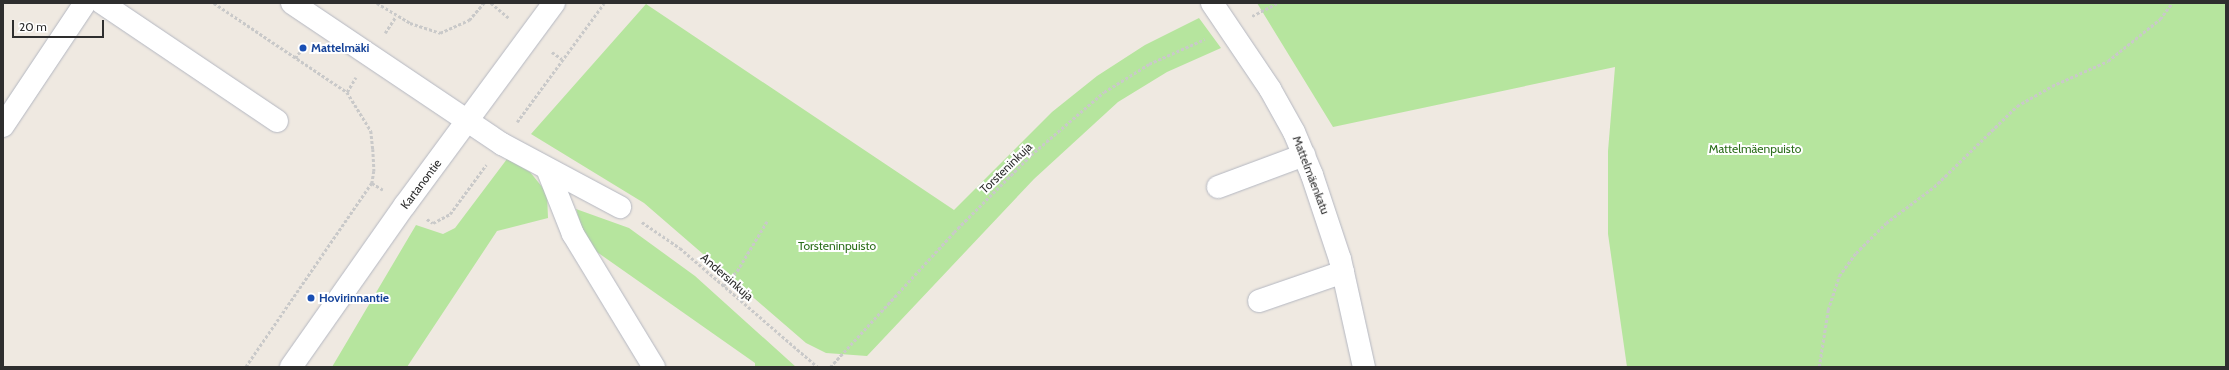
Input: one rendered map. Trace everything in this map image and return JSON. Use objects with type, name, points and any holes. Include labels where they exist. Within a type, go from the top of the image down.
[{"type":"street","points":[[3,126],[85,3]]},
{"type":"street","points":[[102,3],[277,121]]},
{"type":"street","points":[[292,3],[468,122],[548,170],[620,208]]},
{"type":"street","name":"Kartanontie","points":[[291,367],[405,205],[468,122],[554,3]]},
{"type":"street","name":"Mattelmäenkatu","points":[[1212,3],[1270,89],[1304,155],[1325,213],[1342,272],[1364,367]]},
{"type":"street","points":[[1218,187],[1304,155]]},
{"type":"street","points":[[548,170],[573,234],[654,367]]},
{"type":"street","points":[[1259,301],[1342,272]]},
{"type":"path","points":[[214,3],[347,92],[371,131],[374,171],[372,183],[246,367]]},
{"type":"path","points":[[377,3],[410,23],[440,33],[469,20],[484,3]]},
{"type":"path","points":[[518,122],[604,3]]},
{"type":"path","points":[[1819,367],[1828,310],[1839,276],[1856,253],[1886,223],[1934,187],[2017,106],[2052,86],[2108,61],[2160,19],[2172,3]]},
{"type":"path","name":"Torsteninkuja","points":[[830,367],[954,232],[1030,155],[1093,102],[1149,64],[1229,28]]},
{"type":"path","points":[[296,58],[303,48]]},
{"type":"path","points":[[423,216],[433,223],[450,214],[490,161]]},
{"type":"path","name":"Andersinkuja","points":[[620,208],[680,248],[818,367]]},
{"type":"path","points":[[724,286],[737,271],[767,221]]},
{"type":"green space","name":"Mattelmäenpuisto","points":[[1257,3],[2226,3],[2226,367],[1627,367],[1608,234],[1608,151],[1615,67],[1333,127]]},
{"type":"green space","name":"Torsteninpuisto","points":[[646,4],[954,210],[1052,112],[1097,76],[1145,45],[1199,18],[1221,48],[1167,72],[1118,102],[1034,179],[867,356],[826,353],[806,343],[644,203],[531,134]]},
{"type":"green space","points":[[507,159],[530,172],[547,193],[548,218],[497,231],[407,367],[332,367],[416,225],[443,234],[455,228]]},
{"type":"green space","points":[[576,209],[629,228],[695,276],[796,367],[755,367],[755,363],[587,245]]},
{"type":"place","name":"Mattelmäki","points":[[303,48]]},
{"type":"place","name":"Hovirinnantie","points":[[311,298]]}]
